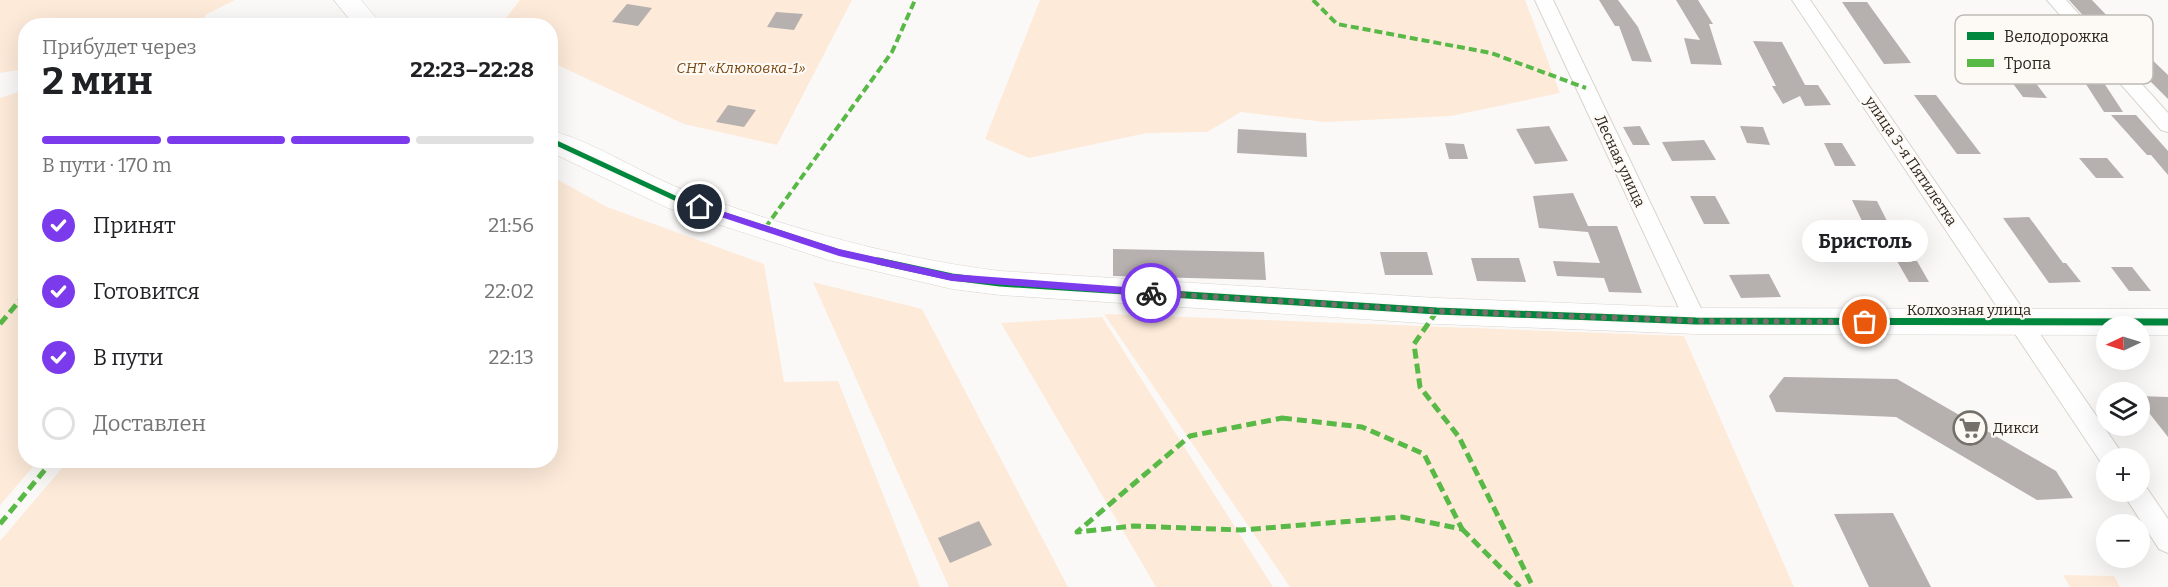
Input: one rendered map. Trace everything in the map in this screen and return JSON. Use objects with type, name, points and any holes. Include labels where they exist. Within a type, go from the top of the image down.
[{"type":"street","points":[[347,0],[363,18]]},
{"type":"street","name":"Лесная улица","points":[[1545,0],[1696,321]]},
{"type":"street","name":"улица 3-я Пятилетка","points":[[1802,0],[2106,448]]},
{"type":"street","points":[[2055,0],[2069,15]]},
{"type":"street","points":[[2131,84],[2168,125]]},
{"type":"street","name":"Колхозная улица","points":[[558,144],[679,200],[839,252],[952,278],[1437,311],[1696,321],[2168,322]]},
{"type":"street","points":[[2142,502],[2168,541]]},
{"type":"green space","points":[[0,0],[235,0],[207,14],[204,18],[18,18],[18,70],[0,73]]},
{"type":"green space","name":"СНТ «Клюковка-1»","points":[[520,0],[852,0],[777,145],[684,124],[558,65],[558,18],[506,18]]},
{"type":"green space","points":[[1040,0],[1525,0],[1560,93],[1451,116],[1325,122],[1241,112],[1207,132],[1147,133],[1029,158],[985,139]]},
{"type":"green space","points":[[18,92],[18,468],[32,468],[0,505],[0,98]]},
{"type":"green space","points":[[558,180],[607,207],[764,264],[784,382],[838,381],[920,587],[0,587],[0,541],[62,468],[558,468]]},
{"type":"green space","points":[[813,282],[922,309],[1068,587],[949,587]]},
{"type":"green space","points":[[1104,314],[1684,336],[1794,587],[1290,587]]},
{"type":"green space","points":[[1102,317],[1273,587],[1156,587],[1001,323]]},
{"type":"green space","points":[[2063,575],[2114,576],[2120,587],[2070,587]]},
{"type":"building","points":[[1599,0],[1618,0],[1638,27],[1652,62],[1632,61],[1619,26],[1615,26]]},
{"type":"building","points":[[1676,0],[1698,0],[1713,24],[1709,24],[1722,65],[1691,64],[1684,38],[1700,40]]},
{"type":"building","points":[[2069,0],[2092,0],[2106,15],[2083,15]]},
{"type":"building","points":[[1842,2],[1867,2],[1911,63],[1884,64]]},
{"type":"building","points":[[627,4],[652,8],[638,26],[612,22]]},
{"type":"building","points":[[776,12],[803,14],[794,30],[767,27]]},
{"type":"building","points":[[1753,41],[1782,42],[1805,85],[1818,85],[1831,105],[1805,106],[1800,96],[1783,104],[1772,86],[1776,86]]},
{"type":"building","points":[[2153,61],[2168,75],[2168,99],[2153,84]]},
{"type":"building","points":[[2013,84],[2036,84],[2047,98],[2023,97]]},
{"type":"building","points":[[2086,84],[2105,84],[2123,112],[2104,112]]},
{"type":"building","points":[[1914,95],[1936,95],[1981,154],[1957,154]]},
{"type":"building","points":[[728,105],[756,110],[744,127],[716,122]]},
{"type":"building","points":[[2111,115],[2136,115],[2168,151],[2168,175],[2151,155],[2147,155]]},
{"type":"building","points":[[1549,126],[1568,161],[1535,164],[1516,129]]},
{"type":"building","points":[[1640,126],[1650,145],[1633,145],[1623,127]]},
{"type":"building","points":[[1740,126],[1763,127],[1770,145],[1747,143]]},
{"type":"building","points":[[1238,129],[1306,133],[1307,157],[1237,153]]},
{"type":"building","points":[[1704,140],[1716,160],[1672,161],[1662,142]]},
{"type":"building","points":[[1445,143],[1464,144],[1468,159],[1449,159]]},
{"type":"building","points":[[1824,143],[1842,143],[1856,166],[1835,166]]},
{"type":"building","points":[[2079,158],[2107,158],[2124,178],[2096,178]]},
{"type":"building","points":[[1573,193],[1588,226],[1617,226],[1642,293],[1609,292],[1604,278],[1557,276],[1553,261],[1600,263],[1588,232],[1539,228],[1533,196]]},
{"type":"building","points":[[1690,196],[1715,196],[1730,224],[1704,224]]},
{"type":"building","points":[[1852,200],[1877,201],[1888,223],[1862,221]]},
{"type":"building","points":[[2029,217],[2063,263],[2066,263],[2081,282],[2049,283],[2003,218]]},
{"type":"building","points":[[1113,249],[1264,252],[1266,280],[1113,276]]},
{"type":"building","points":[[1380,252],[1427,252],[1433,275],[1385,275]]},
{"type":"building","points":[[1471,258],[1519,258],[1526,282],[1477,281]]},
{"type":"building","points":[[1897,261],[1917,261],[1929,282],[1909,282]]},
{"type":"building","points":[[2111,267],[2132,267],[2151,291],[2129,291]]},
{"type":"building","points":[[1769,274],[1781,297],[1741,298],[1729,275]]},
{"type":"building","points":[[1784,377],[1897,379],[2056,471],[2073,498],[2037,500],[1896,417],[1776,412],[1769,396]]},
{"type":"building","points":[[2150,396],[2168,397],[2168,437],[2150,414]]},
{"type":"building","points":[[1893,513],[1931,587],[1869,587],[1834,514]]},
{"type":"building","points":[[979,521],[992,545],[950,563],[938,538]]},
{"type":"marked path","points":[[765,228],[892,52],[915,0]]},
{"type":"marked path","points":[[1313,0],[1337,24],[1491,53],[1586,88]]},
{"type":"marked path","points":[[0,324],[18,303]]},
{"type":"marked path","points":[[1437,311],[1414,344],[1420,387],[1459,437],[1533,587]]},
{"type":"marked path","points":[[1462,529],[1402,517],[1241,530],[1134,526],[1077,532],[1190,436],[1282,418],[1362,427],[1424,454],[1462,529],[1520,587]]},
{"type":"marked path","points":[[0,524],[46,468]]},
{"type":"cycle path","points":[[558,144],[679,200],[839,252],[952,277],[1000,283],[1437,311],[1696,321],[2168,322]]},
{"type":"way so far","points":[[1151,293],[1437,311],[1696,321],[1865,322]]},
{"type":"place","name":"Бристоль","points":[[1865,322]]},
{"type":"place","name":"Дикси","points":[[1970,428]]},
{"type":"route","points":[[700,207],[839,252],[952,278],[1151,293]]}]
